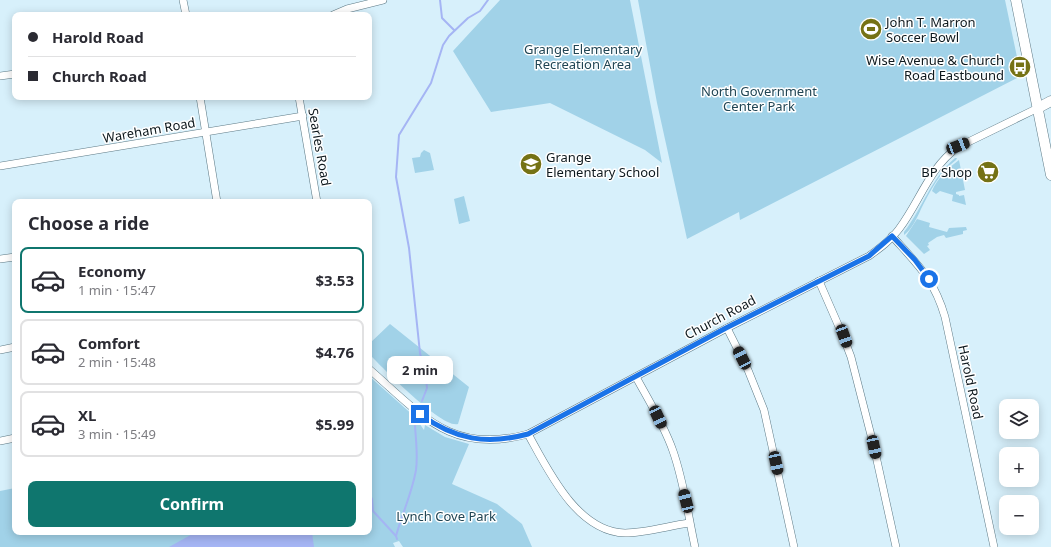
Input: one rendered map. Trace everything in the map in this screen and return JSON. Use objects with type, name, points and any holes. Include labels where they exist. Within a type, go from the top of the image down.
[{"type":"main road","points":[[1016,0],[1051,175]]},
{"type":"main road","name":"Church Road","points":[[1038,108],[1051,101]]},
{"type":"street","points":[[184,0],[186,12]]},
{"type":"street","points":[[340,12],[383,0]]},
{"type":"street","points":[[0,76],[12,74]]},
{"type":"street","points":[[201,100],[217,199]]},
{"type":"street","name":"Searles Road","points":[[300,100],[317,199]]},
{"type":"street","name":"Church Road","points":[[372,372],[420,414],[448,432],[478,440],[502,440],[528,434],[726,328],[869,256],[892,236],[904,222],[926,182],[937,166],[952,150],[1038,108]]},
{"type":"street","name":"Wareham Road","points":[[0,166],[303,116]]},
{"type":"street","name":"Harold Road","points":[[892,236],[923,270],[941,301],[994,547]]},
{"type":"street","points":[[0,259],[12,257]]},
{"type":"street","points":[[819,281],[844,336],[851,357],[874,447],[896,547]]},
{"type":"street","points":[[726,328],[748,370],[764,410],[794,547]]},
{"type":"street","points":[[0,350],[12,348]]},
{"type":"street","points":[[636,377],[658,417],[673,452],[686,501],[694,547]]},
{"type":"street","points":[[528,434],[552,476],[567,497],[576,508],[593,523],[602,528],[625,533],[689,523]]},
{"type":"street","points":[[0,441],[12,439]]},
{"type":"green space","name":"Grange Elementary Recreation Area","points":[[500,0],[630,0],[662,163],[645,150],[550,103],[491,112],[453,51]]},
{"type":"green space","name":"North Government Center Park","points":[[638,0],[1005,0],[1021,76],[740,220],[739,212],[687,239],[657,103]]},
{"type":"green space","points":[[424,150],[430,153],[434,170],[415,173],[412,158],[420,157]]},
{"type":"green space","points":[[955,158],[957,158],[956,160],[945,170],[936,182],[914,223],[904,235],[904,232],[933,185],[946,167]]},
{"type":"green space","points":[[959,160],[965,190],[956,192],[956,194],[959,196],[964,195],[966,205],[952,201],[953,195],[940,191],[936,194],[932,191],[943,174]]},
{"type":"green space","points":[[464,196],[470,221],[459,224],[454,199]]},
{"type":"green space","points":[[917,219],[930,223],[929,227],[947,232],[949,228],[966,227],[967,230],[963,231],[963,234],[946,238],[944,235],[937,237],[928,243],[929,245],[927,246],[930,250],[924,254],[906,236]]},
{"type":"green space","points":[[390,324],[469,387],[458,424],[450,423],[439,417],[412,396],[372,357],[372,341]]},
{"type":"green space","name":"Lynch Cove Park","points":[[372,379],[415,417],[424,430],[425,425],[445,437],[469,444],[452,484],[497,504],[522,524],[532,547],[403,547],[399,541],[393,543],[395,547],[0,547],[0,491],[12,489],[12,535],[372,535]]},
{"type":"water","points":[[191,535],[312,535],[314,547],[169,547]]},
{"type":"waterway","points":[[440,0],[442,18],[454,30]]},
{"type":"waterway","points":[[422,401],[427,388],[426,379],[420,353],[409,248],[396,177],[399,135],[431,83],[443,45],[449,36],[468,18],[480,11],[488,0]]},
{"type":"waterway","points":[[397,539],[396,536],[412,487],[417,465],[415,426]]},
{"type":"waterway","points":[[372,499],[373,511],[396,536]]},
{"type":"place","name":"John T. Marron Soccer Bowl","points":[[871,29]]},
{"type":"place","name":"Wise Avenue & Church Road Eastbound","points":[[1020,67]]},
{"type":"place","name":"Grange Elementary School","points":[[531,164]]},
{"type":"place","name":"BP Shop","points":[[988,172]]},
{"type":"route","points":[[420,414],[448,432],[471,439],[502,440],[528,434],[583,406],[726,328],[869,256],[892,236],[915,260],[929,279]]}]
